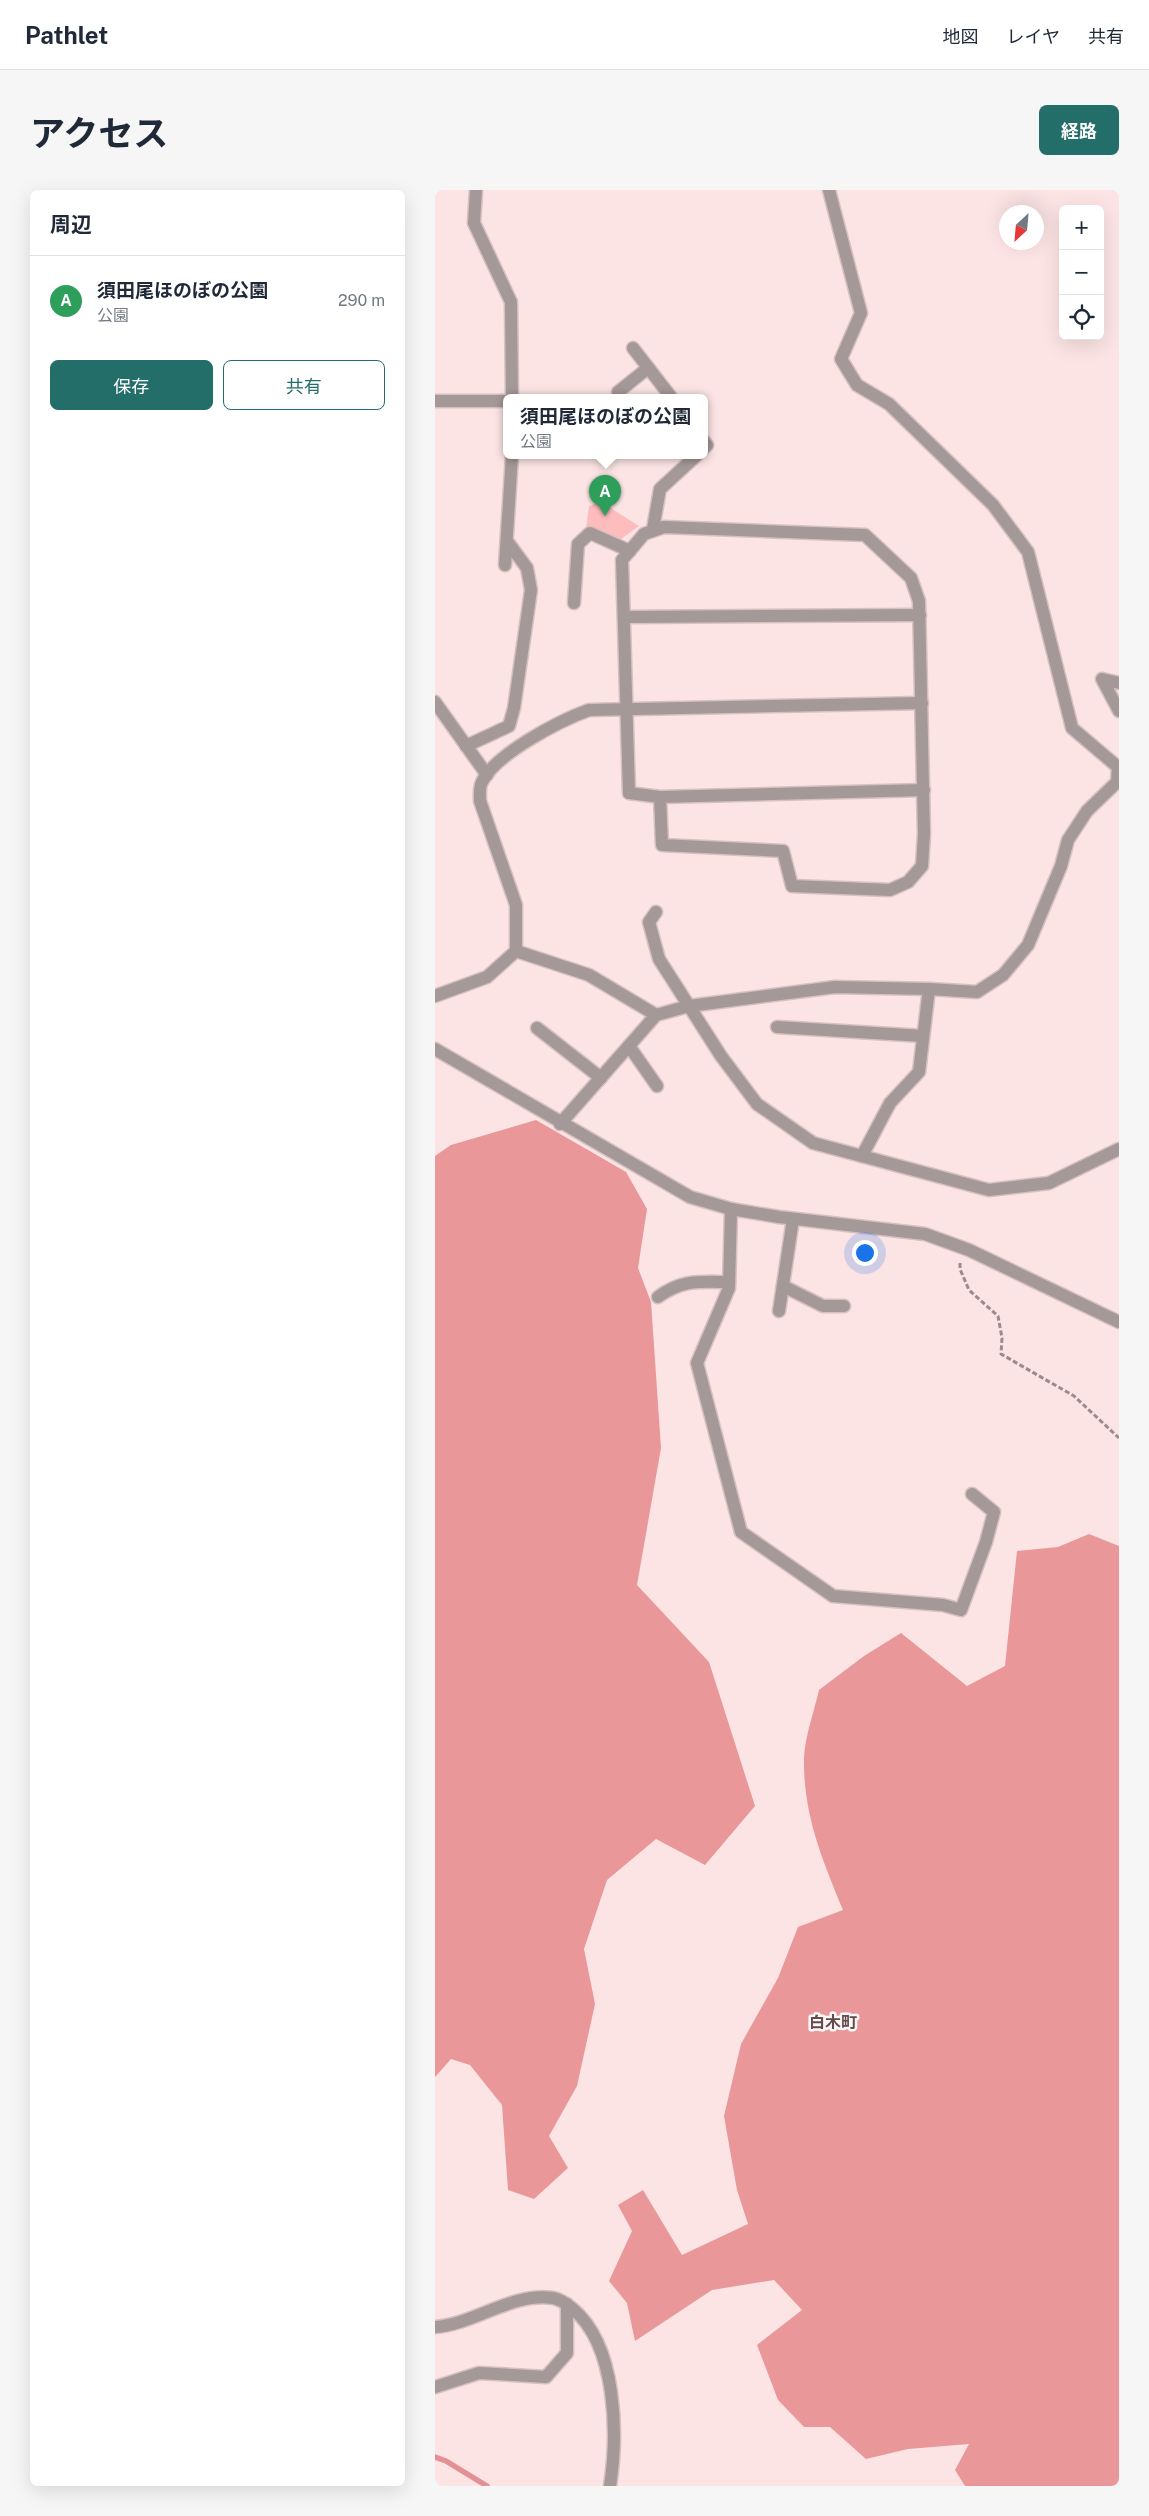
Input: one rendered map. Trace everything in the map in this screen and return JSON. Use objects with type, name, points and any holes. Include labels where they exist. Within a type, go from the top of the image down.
[{"type":"street","points":[[476,190],[474,223],[511,302],[512,394]]},
{"type":"street","points":[[560,1124],[656,1015],[689,1006],[835,986],[977,992],[1003,975],[1028,945],[1061,866],[1068,840],[1087,811],[1117,782],[1119,768],[1072,728],[1028,552],[993,505],[889,404],[857,385],[841,359],[861,313],[829,190]]},
{"type":"street","points":[[633,348],[669,394]]},
{"type":"street","points":[[619,392],[648,368]]},
{"type":"street","points":[[435,401],[503,401]]},
{"type":"street","points":[[505,565],[512,459]]},
{"type":"street","points":[[653,529],[660,489],[693,459]]},
{"type":"street","points":[[660,797],[662,845],[783,851],[792,886],[890,890],[909,882],[922,866],[924,834],[920,615],[919,601],[911,578],[865,535],[664,527],[653,529],[644,534],[622,560],[628,707],[629,793],[660,797],[923,790]]},
{"type":"street","points":[[574,604],[578,544],[590,532],[630,550]]},
{"type":"street","points":[[466,746],[509,726],[514,708],[531,590],[527,568],[507,541]]},
{"type":"street","points":[[624,617],[920,615]]},
{"type":"street","points":[[1119,683],[1102,679],[1119,711]]},
{"type":"street","points":[[435,702],[487,775]]},
{"type":"street","points":[[435,996],[487,977],[516,950],[516,905],[480,800],[481,782],[492,768],[528,740],[571,716],[589,710],[628,707],[922,703]]},
{"type":"street","points":[[656,912],[649,922],[659,959],[721,1056],[757,1104],[813,1143],[989,1190],[1049,1183],[1119,1148]]},
{"type":"street","points":[[516,950],[589,975],[656,1015]]},
{"type":"street","points":[[862,1156],[890,1103],[919,1072],[929,989]]},
{"type":"street","points":[[777,1027],[923,1036]]},
{"type":"street","points":[[537,1028],[601,1078]]},
{"type":"street","points":[[629,1046],[657,1086]]},
{"type":"street","points":[[435,1049],[560,1124],[690,1197],[731,1209],[793,1219],[925,1234],[966,1249],[1119,1322]]},
{"type":"street","points":[[731,1209],[729,1288],[697,1363],[741,1532],[833,1596],[943,1605],[961,1610],[986,1542],[994,1512],[972,1494]]},
{"type":"street","points":[[779,1311],[793,1219]]},
{"type":"street","points":[[658,1297],[672,1288],[689,1282],[729,1282]]},
{"type":"street","points":[[783,1286],[823,1306],[844,1306]]},
{"type":"street","points":[[435,2327],[463,2321],[525,2300],[554,2298],[567,2304],[581,2316],[595,2337],[607,2373],[611,2395],[614,2459],[610,2486]]},
{"type":"street","points":[[435,2387],[479,2373],[546,2377],[567,2353],[567,2304]]},
{"type":"path","points":[[966,1249],[960,1262],[960,1269],[969,1290],[998,1316],[1002,1338],[1001,1354],[1074,1396],[1119,1438]]},
{"type":"shaded area","points":[[601,502],[639,526],[617,542],[586,529],[589,506]]},
{"type":"shaded area","points":[[536,1120],[626,1172],[647,1209],[638,1268],[651,1302],[661,1448],[637,1585],[709,1662],[755,1806],[705,1865],[656,1839],[607,1880],[584,1949],[595,2004],[577,2086],[549,2136],[568,2168],[534,2199],[508,2190],[502,2105],[470,2065],[451,2059],[435,2077],[435,1156],[451,1145]]},
{"type":"shaded area","points":[[1089,1534],[1119,1546],[1119,2486],[965,2486],[955,2470],[969,2444],[908,2449],[866,2459],[830,2427],[804,2427],[778,2400],[757,2345],[802,2310],[774,2280],[712,2290],[635,2341],[627,2303],[609,2281],[632,2231],[618,2205],[643,2190],[682,2255],[748,2224],[737,2190],[724,2116],[741,2044],[778,1978],[798,1927],[843,1910],[815,1836],[807,1798],[804,1758],[806,1741],[819,1690],[864,1656],[901,1633],[967,1686],[1005,1666],[1017,1551],[1058,1547]]},
{"type":"waterway","points":[[435,2457],[446,2461],[487,2486]]},
{"type":"place","name":"須田尾ほのぼの公園","points":[[605,516]]},
{"type":"district","name":"白木町","points":[[833,2022]]}]
